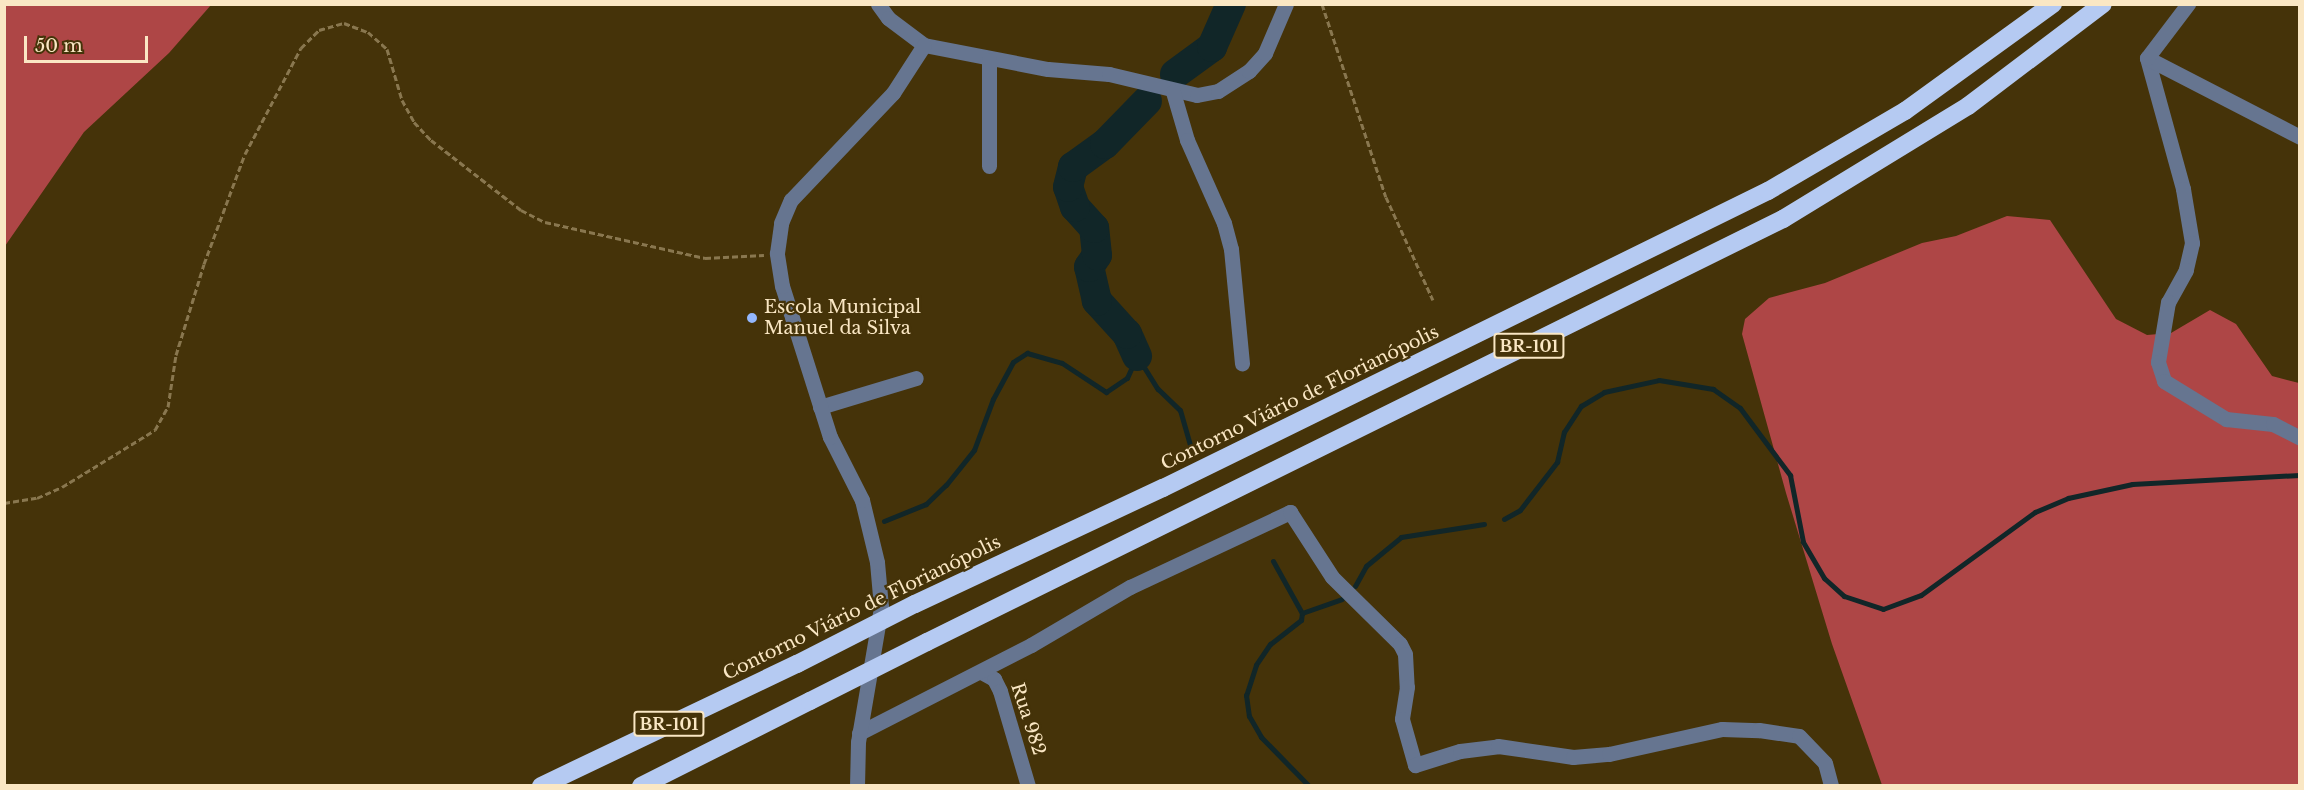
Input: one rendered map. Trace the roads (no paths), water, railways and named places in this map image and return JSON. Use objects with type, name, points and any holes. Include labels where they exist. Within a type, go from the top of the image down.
[{"type":"highway","name":"Contorno Viário de Florianópolis","points":[[541,786],[797,664],[915,604],[1163,488],[1768,191],[1905,111],[2054,4]]},
{"type":"highway","name":"BR-101","points":[[641,786],[1783,219],[1968,106],[2103,4]]},
{"type":"street","points":[[878,4],[888,18],[924,45],[989,60],[1110,74],[1173,92],[1197,95],[1218,91],[1249,71],[1265,53],[1286,4]]},
{"type":"street","points":[[2147,58],[2188,4]]},
{"type":"street","points":[[857,786],[859,733],[881,607],[877,562],[862,500],[830,437],[820,407],[782,286],[777,253],[781,222],[791,200],[893,93],[924,45]]},
{"type":"street","points":[[2147,58],[2300,137]]},
{"type":"street","points":[[2147,58],[2183,189],[2192,243],[2186,270],[2168,302],[2158,362],[2164,381],[2226,419],[2273,424],[2300,438]]},
{"type":"street","points":[[989,60],[989,166]]},
{"type":"street","points":[[1173,92],[1187,140],[1224,223],[1231,249],[1242,363]]},
{"type":"street","points":[[820,407],[916,378]]},
{"type":"street","points":[[859,733],[981,672],[1130,586],[1290,512],[1332,577],[1400,644],[1405,654],[1407,687],[1402,719],[1415,765],[1460,751],[1498,746],[1573,757],[1609,754],[1722,729],[1759,730],[1799,736],[1825,763],[1831,786]]},
{"type":"street","name":"Rua 982","points":[[981,672],[994,679],[1000,691],[1028,786]]},
{"type":"waterway","points":[[1175,74],[1212,47],[1231,4]]},
{"type":"waterway","points":[[1137,356],[1127,334],[1097,301],[1089,267],[1097,255],[1094,228],[1075,207],[1068,187],[1073,167],[1105,144],[1147,101]]},
{"type":"waterway","points":[[884,521],[926,504],[946,485],[974,450],[993,399],[1013,362],[1027,353],[1062,363],[1106,392],[1127,378],[1137,356]]},
{"type":"waterway","points":[[1137,356],[1158,389],[1180,410],[1190,445]]},
{"type":"waterway","points":[[1504,519],[1520,510],[1557,462],[1564,432],[1581,406],[1604,392],[1659,380],[1713,389],[1740,408],[1790,475],[1803,542],[1824,578],[1844,596],[1883,609],[1921,595],[2035,512],[2068,498],[2132,484],[2300,475]]},
{"type":"waterway","points":[[1355,586],[1366,566],[1401,537],[1484,524]]},
{"type":"waterway","points":[[1273,561],[1302,613],[1301,620],[1270,644],[1256,665],[1246,695],[1249,716],[1261,737],[1309,786]]},
{"type":"waterway","points":[[1302,613],[1342,599]]},
{"type":"place","name":"Escola Municipal Manuel da Silva","points":[[752,318]]}]
